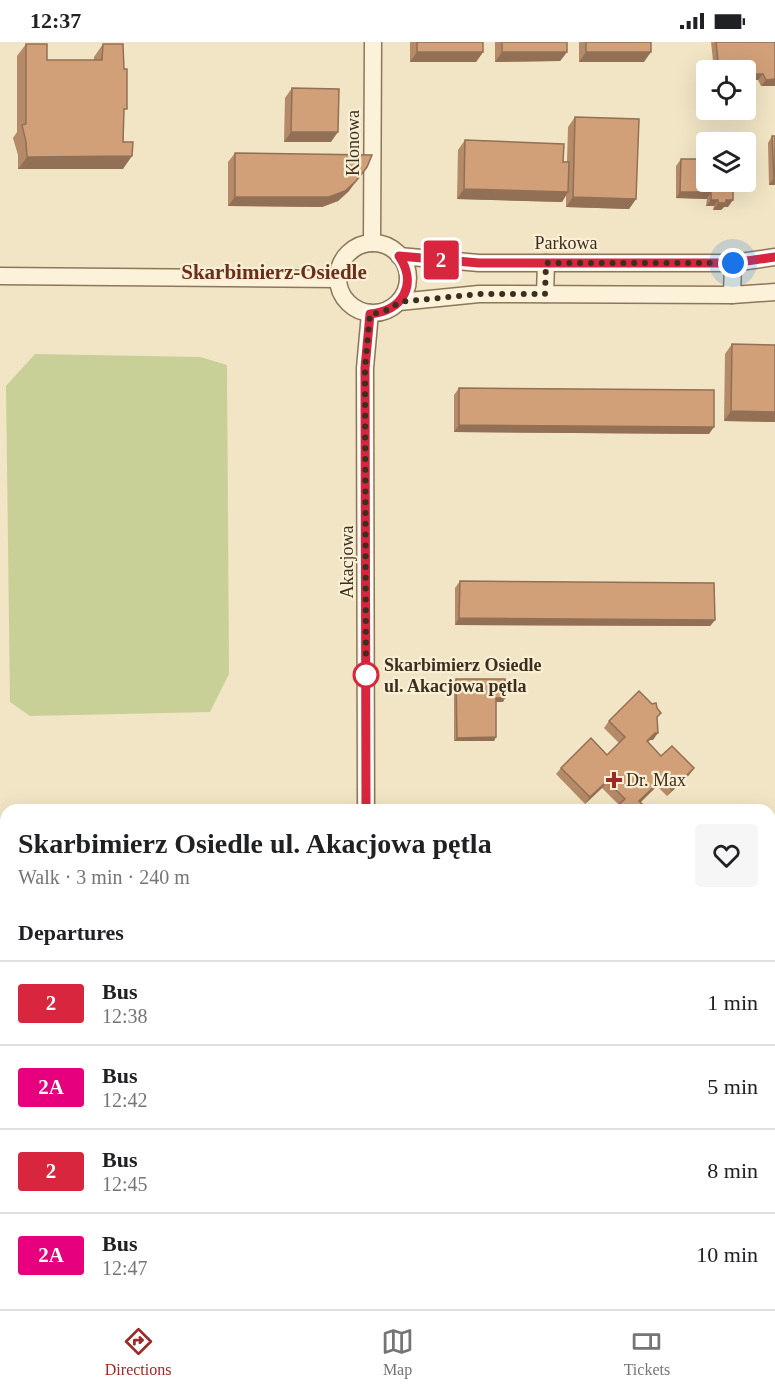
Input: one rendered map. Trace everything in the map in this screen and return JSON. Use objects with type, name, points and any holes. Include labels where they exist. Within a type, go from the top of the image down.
[{"type":"street","name":"Klonowa","points":[[372,243],[373,42]]},
{"type":"street","points":[[372,243],[387,247],[399,256],[408,274],[407,284],[399,302],[391,309],[370,314],[351,306],[339,289],[339,268],[344,258],[361,245],[372,243]]},
{"type":"street","name":"Parkowa","points":[[399,256],[479,263],[733,263],[775,257]]},
{"type":"street","points":[[545,294],[546,263]]},
{"type":"street","points":[[732,296],[733,263]]},
{"type":"street","points":[[0,276],[338,279]]},
{"type":"street","points":[[399,302],[479,294],[732,296],[775,292]]},
{"type":"street","name":"Akacjowa","points":[[366,804],[365,368],[370,314]]},
{"type":"green space","points":[[35,354],[200,357],[227,365],[229,674],[210,712],[30,716],[10,702],[6,386]]},
{"type":"building","points":[[417,42],[483,42],[483,52],[417,52]]},
{"type":"building","points":[[502,42],[567,42],[567,52],[502,52]]},
{"type":"building","points":[[586,42],[651,42],[651,52],[586,52]]},
{"type":"building","points":[[716,42],[775,42],[775,79],[766,80],[763,74],[756,74],[756,60],[718,60]]},
{"type":"building","points":[[26,44],[47,44],[47,60],[102,60],[103,44],[123,44],[124,69],[127,69],[127,109],[124,109],[123,142],[133,142],[132,156],[27,157],[22,125],[26,124]]},
{"type":"building","points":[[292,88],[339,89],[338,132],[291,132]]},
{"type":"building","points":[[575,117],[639,119],[636,199],[573,197]]},
{"type":"building","points":[[772,136],[775,136],[775,178],[774,178]]},
{"type":"building","points":[[465,140],[564,144],[563,162],[569,162],[568,192],[464,189]]},
{"type":"building","points":[[235,153],[372,155],[367,167],[356,181],[345,191],[329,197],[235,197]]},
{"type":"building","points":[[681,159],[696,159],[696,192],[680,192]]},
{"type":"building","points":[[711,192],[733,192],[733,200],[726,200],[726,203],[711,200]]},
{"type":"building","points":[[732,344],[775,345],[775,412],[731,411]]},
{"type":"building","points":[[459,388],[714,390],[714,427],[459,425]]},
{"type":"building","points":[[460,581],[714,583],[715,620],[459,618]]},
{"type":"building","points":[[456,679],[505,679],[505,698],[496,698],[496,737],[457,738]]},
{"type":"building","points":[[639,691],[652,704],[656,703],[661,713],[657,717],[658,733],[647,741],[661,756],[672,746],[694,768],[672,790],[662,779],[639,801],[642,804],[620,804],[625,799],[607,781],[590,797],[561,768],[591,738],[607,755],[625,737],[609,721]]},
{"type":"bus line","name":"2","points":[[366,804],[365,368],[370,314],[391,309],[404,294],[408,274],[399,256],[479,263],[733,263],[775,257]]},
{"type":"place","name":"Skarbimierz Osiedle ul. Akacjowa pętla","points":[[366,675]]},
{"type":"place","name":"Dr. Max","points":[[614,780]]},
{"type":"district","name":"Skarbimierz-Osiedle","points":[[274,272]]},
{"type":"route","points":[[366,675],[365,368],[370,314],[391,309],[399,302],[479,294],[545,294],[546,263],[733,263]]}]
